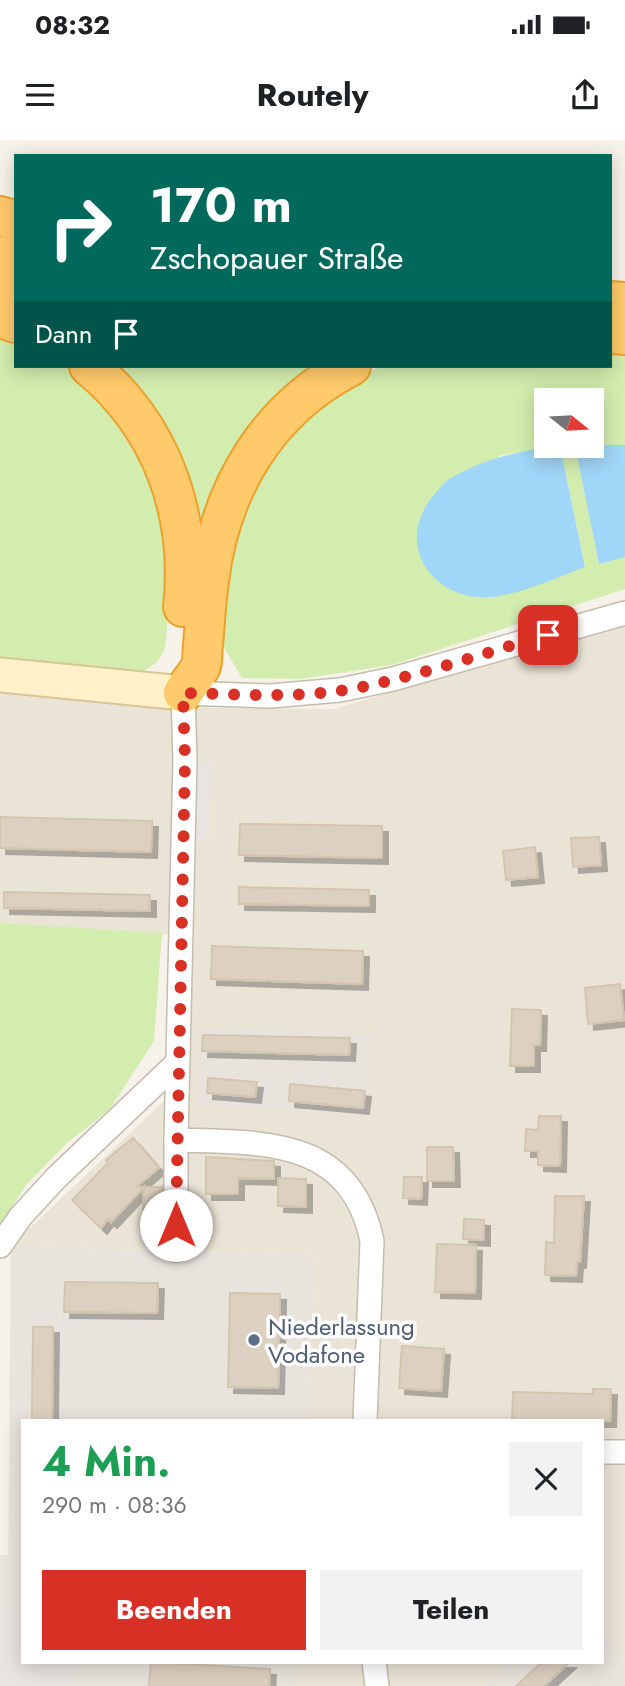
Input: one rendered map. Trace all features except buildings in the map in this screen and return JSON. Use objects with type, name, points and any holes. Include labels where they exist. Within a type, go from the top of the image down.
[{"type":"highway","points":[[91,368],[121,396],[146,430],[175,493],[186,583],[178,657],[183,693]]},
{"type":"highway","points":[[183,693],[201,665],[211,561],[226,504],[237,480],[249,457],[286,411],[315,388],[348,368]]},
{"type":"street","points":[[0,675],[183,693],[270,696],[340,690],[393,679],[625,613]]},
{"type":"street","points":[[176,1250],[177,1063],[185,760],[183,693]]},
{"type":"street","points":[[0,1246],[21,1216],[57,1177],[177,1063]]},
{"type":"street","points":[[176,1140],[280,1146],[312,1157],[350,1187],[367,1217],[372,1241],[365,1419]]},
{"type":"street","points":[[604,1452],[625,1452]]},
{"type":"street","points":[[374,1664],[377,1686]]},
{"type":"shaded area","points":[[625,623],[625,1657],[604,1635],[604,1419],[310,1419],[314,1254],[11,1246],[186,1080],[194,936],[0,923],[0,693],[218,708],[334,709]]},
{"type":"shaded area","points":[[195,762],[211,763],[209,840],[193,840]]},
{"type":"shaded area","points":[[201,1031],[371,1034],[368,1114],[197,1106]]},
{"type":"shaded area","points":[[11,1246],[314,1254],[310,1419],[21,1419],[21,1664],[297,1664],[295,1686],[0,1686],[0,1555],[8,1555]]},
{"type":"shaded area","points":[[0,1605],[21,1606],[21,1664],[73,1664],[72,1686],[0,1686]]},
{"type":"shaded area","points":[[604,1635],[625,1657],[625,1686],[484,1686],[508,1664],[604,1664]]},
{"type":"shaded area","points":[[297,1664],[508,1664],[484,1686],[295,1686]]},
{"type":"green space","points":[[0,330],[14,336],[14,368],[69,368],[83,378],[111,408],[157,490],[171,575],[164,651],[156,663],[145,670],[134,672],[0,659]]},
{"type":"green space","points":[[612,355],[625,356],[625,445],[604,445],[604,388],[534,388],[534,450],[498,456],[585,566],[562,458],[577,458],[599,564],[625,557],[625,589],[392,665],[300,679],[242,678],[218,638],[224,561],[273,446],[348,382],[378,368],[612,368]]},
{"type":"green space","points":[[108,368],[323,368],[201,542]]},
{"type":"green space","points":[[0,923],[162,933],[154,1041],[110,1109],[67,1143],[26,1185],[0,1225]]},
{"type":"water","points":[[604,445],[625,445],[625,557],[599,564],[577,458],[604,458]]},
{"type":"water","points":[[534,450],[534,458],[562,458],[585,567],[528,589],[493,597],[472,596],[453,591],[437,581],[426,567],[419,551],[417,533],[422,515],[433,496],[448,480],[474,466]]},
{"type":"place","name":"Niederlassung Vodafone","points":[[254,1340]]},
{"type":"route","points":[[176,1225],[177,1063],[185,760],[183,693],[270,696],[340,690],[393,679],[548,635]]}]
